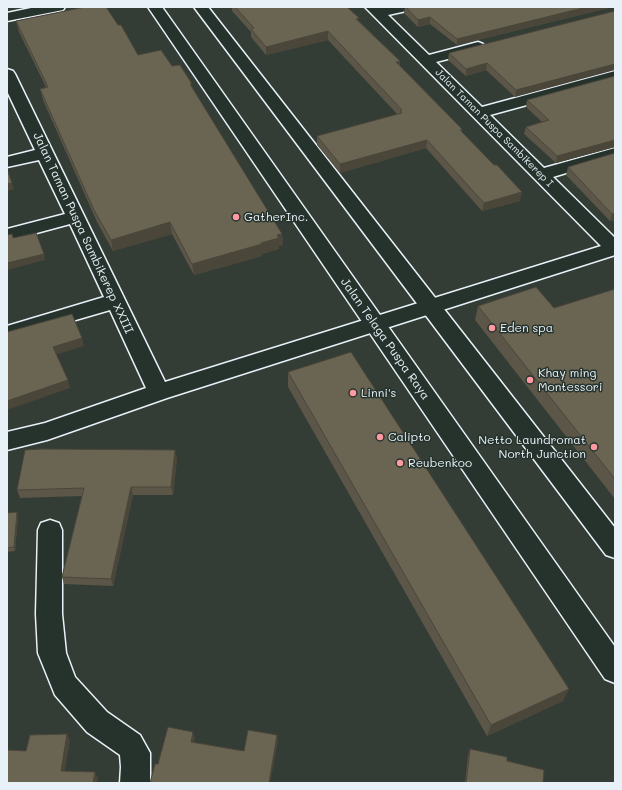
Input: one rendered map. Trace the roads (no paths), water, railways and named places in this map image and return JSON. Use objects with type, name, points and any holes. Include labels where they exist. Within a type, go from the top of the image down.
[{"type":"street","points":[[7,17],[58,7]]},
{"type":"street","name":"Jalan Telaga Puspa Raya","points":[[155,7],[615,670]]},
{"type":"street","points":[[201,7],[615,547]]},
{"type":"street","points":[[375,10],[406,7]]},
{"type":"street","name":"Jalan Taman Puspa Sambikerep I","points":[[375,10],[615,249]]},
{"type":"street","points":[[425,60],[494,43]]},
{"type":"street","name":"Jalan Taman Puspa Sambikerep XXIII","points":[[7,74],[12,96],[45,153],[159,392]]},
{"type":"street","points":[[478,113],[615,76]]},
{"type":"street","points":[[7,162],[45,153]]},
{"type":"street","points":[[541,175],[615,153]]},
{"type":"street","points":[[7,235],[76,217]]},
{"type":"street","points":[[7,441],[47,431],[159,392],[615,249]]},
{"type":"street","points":[[7,333],[115,301]]},
{"type":"street","points":[[50,530],[49,614],[52,652],[65,686],[97,722],[130,745],[135,753],[135,783]]},
{"type":"place","name":"GatherInc.","points":[[236,217]]},
{"type":"place","name":"Eden spa","points":[[492,328]]},
{"type":"place","name":"Khay ming Montessori","points":[[530,380]]},
{"type":"place","name":"Linni's","points":[[353,393]]},
{"type":"place","name":"Calipto","points":[[380,437]]},
{"type":"place","name":"Netto Laundromat North Junction","points":[[594,447]]},
{"type":"place","name":"Reubenkoo","points":[[400,463]]}]
